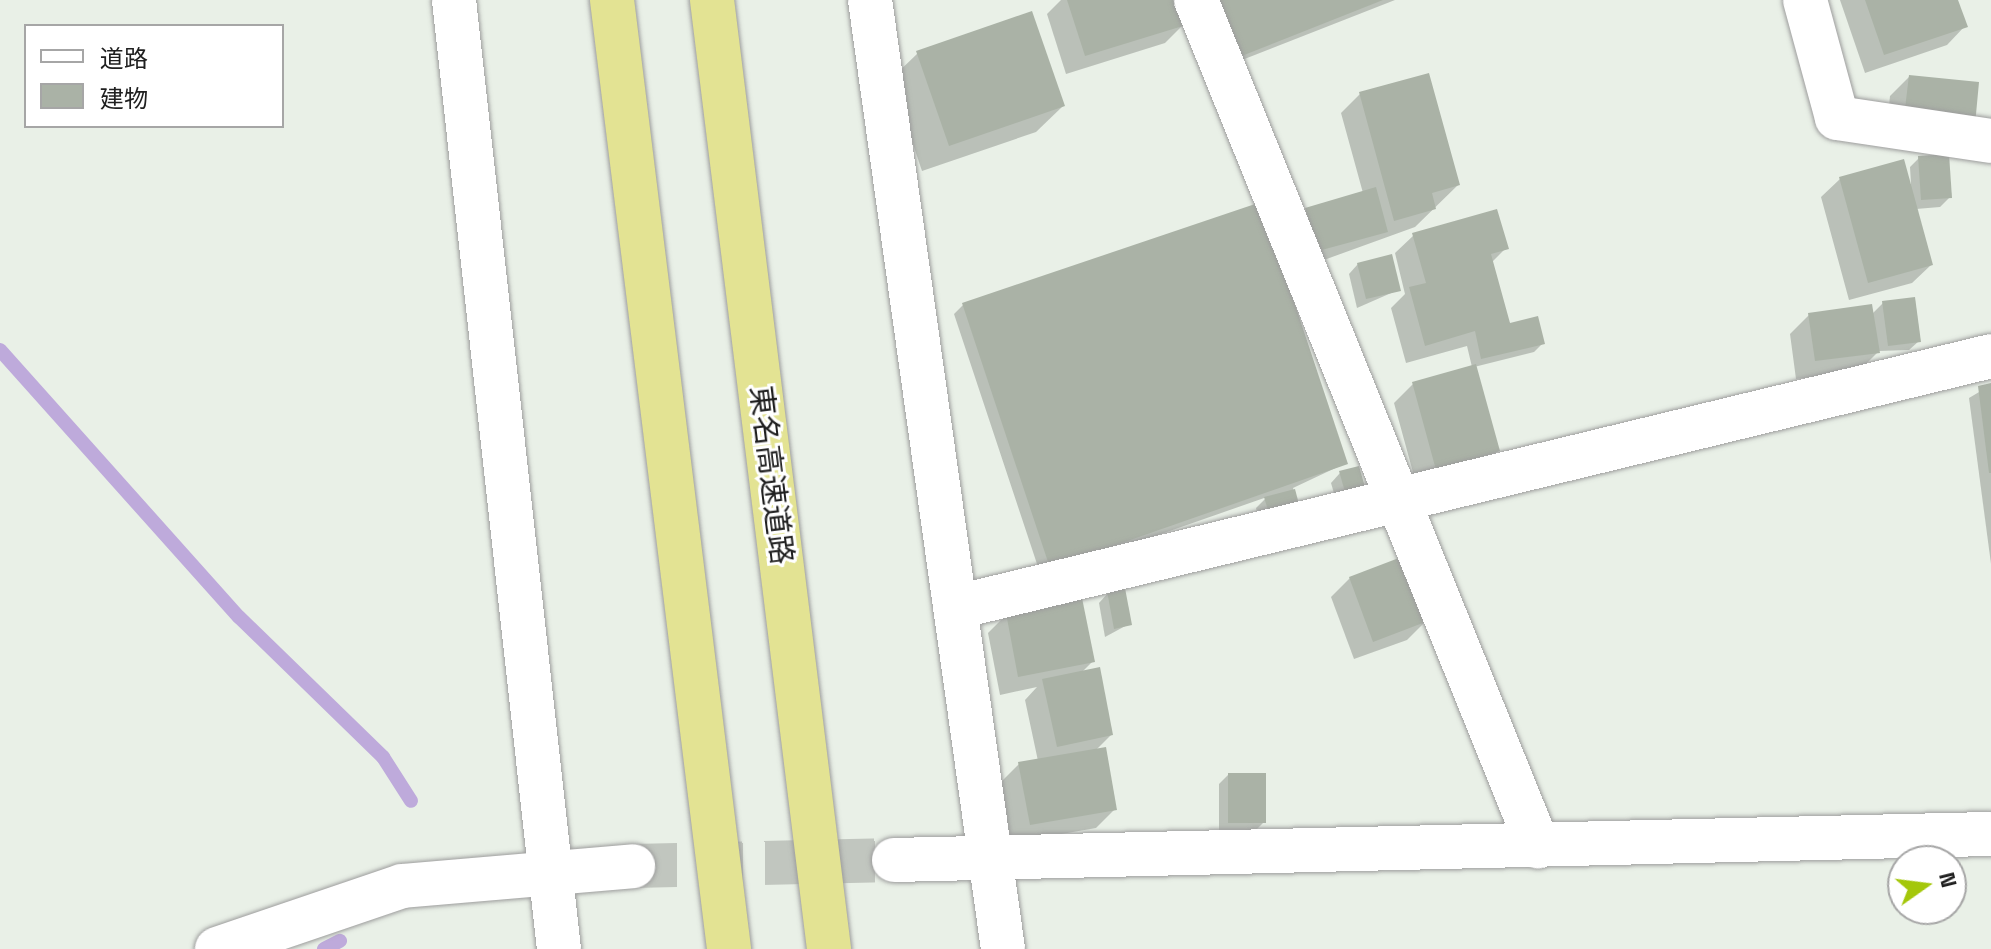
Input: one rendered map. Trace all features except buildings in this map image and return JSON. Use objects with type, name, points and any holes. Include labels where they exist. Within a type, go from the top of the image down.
[{"type":"highway","points":[[612,0],[729,949]]},
{"type":"highway","name":"東名高速道路","points":[[712,0],[829,949]]},
{"type":"street","points":[[454,0],[559,949]]},
{"type":"street","points":[[870,0],[957,607],[987,862],[1003,949]]},
{"type":"street","points":[[1196,0],[1538,846]]},
{"type":"street","points":[[1805,0],[1837,118],[1991,141]]},
{"type":"street","points":[[957,607],[1397,503],[1991,356]]},
{"type":"street","points":[[894,860],[987,862],[1991,834]]},
{"type":"street","points":[[217,949],[402,886],[550,869],[633,866]]},
{"type":"waterway","points":[[0,350],[239,617],[383,757],[411,801]]},
{"type":"waterway","points":[[324,949],[340,941]]},
{"type":"tunnel","points":[[633,866],[894,860]]}]
